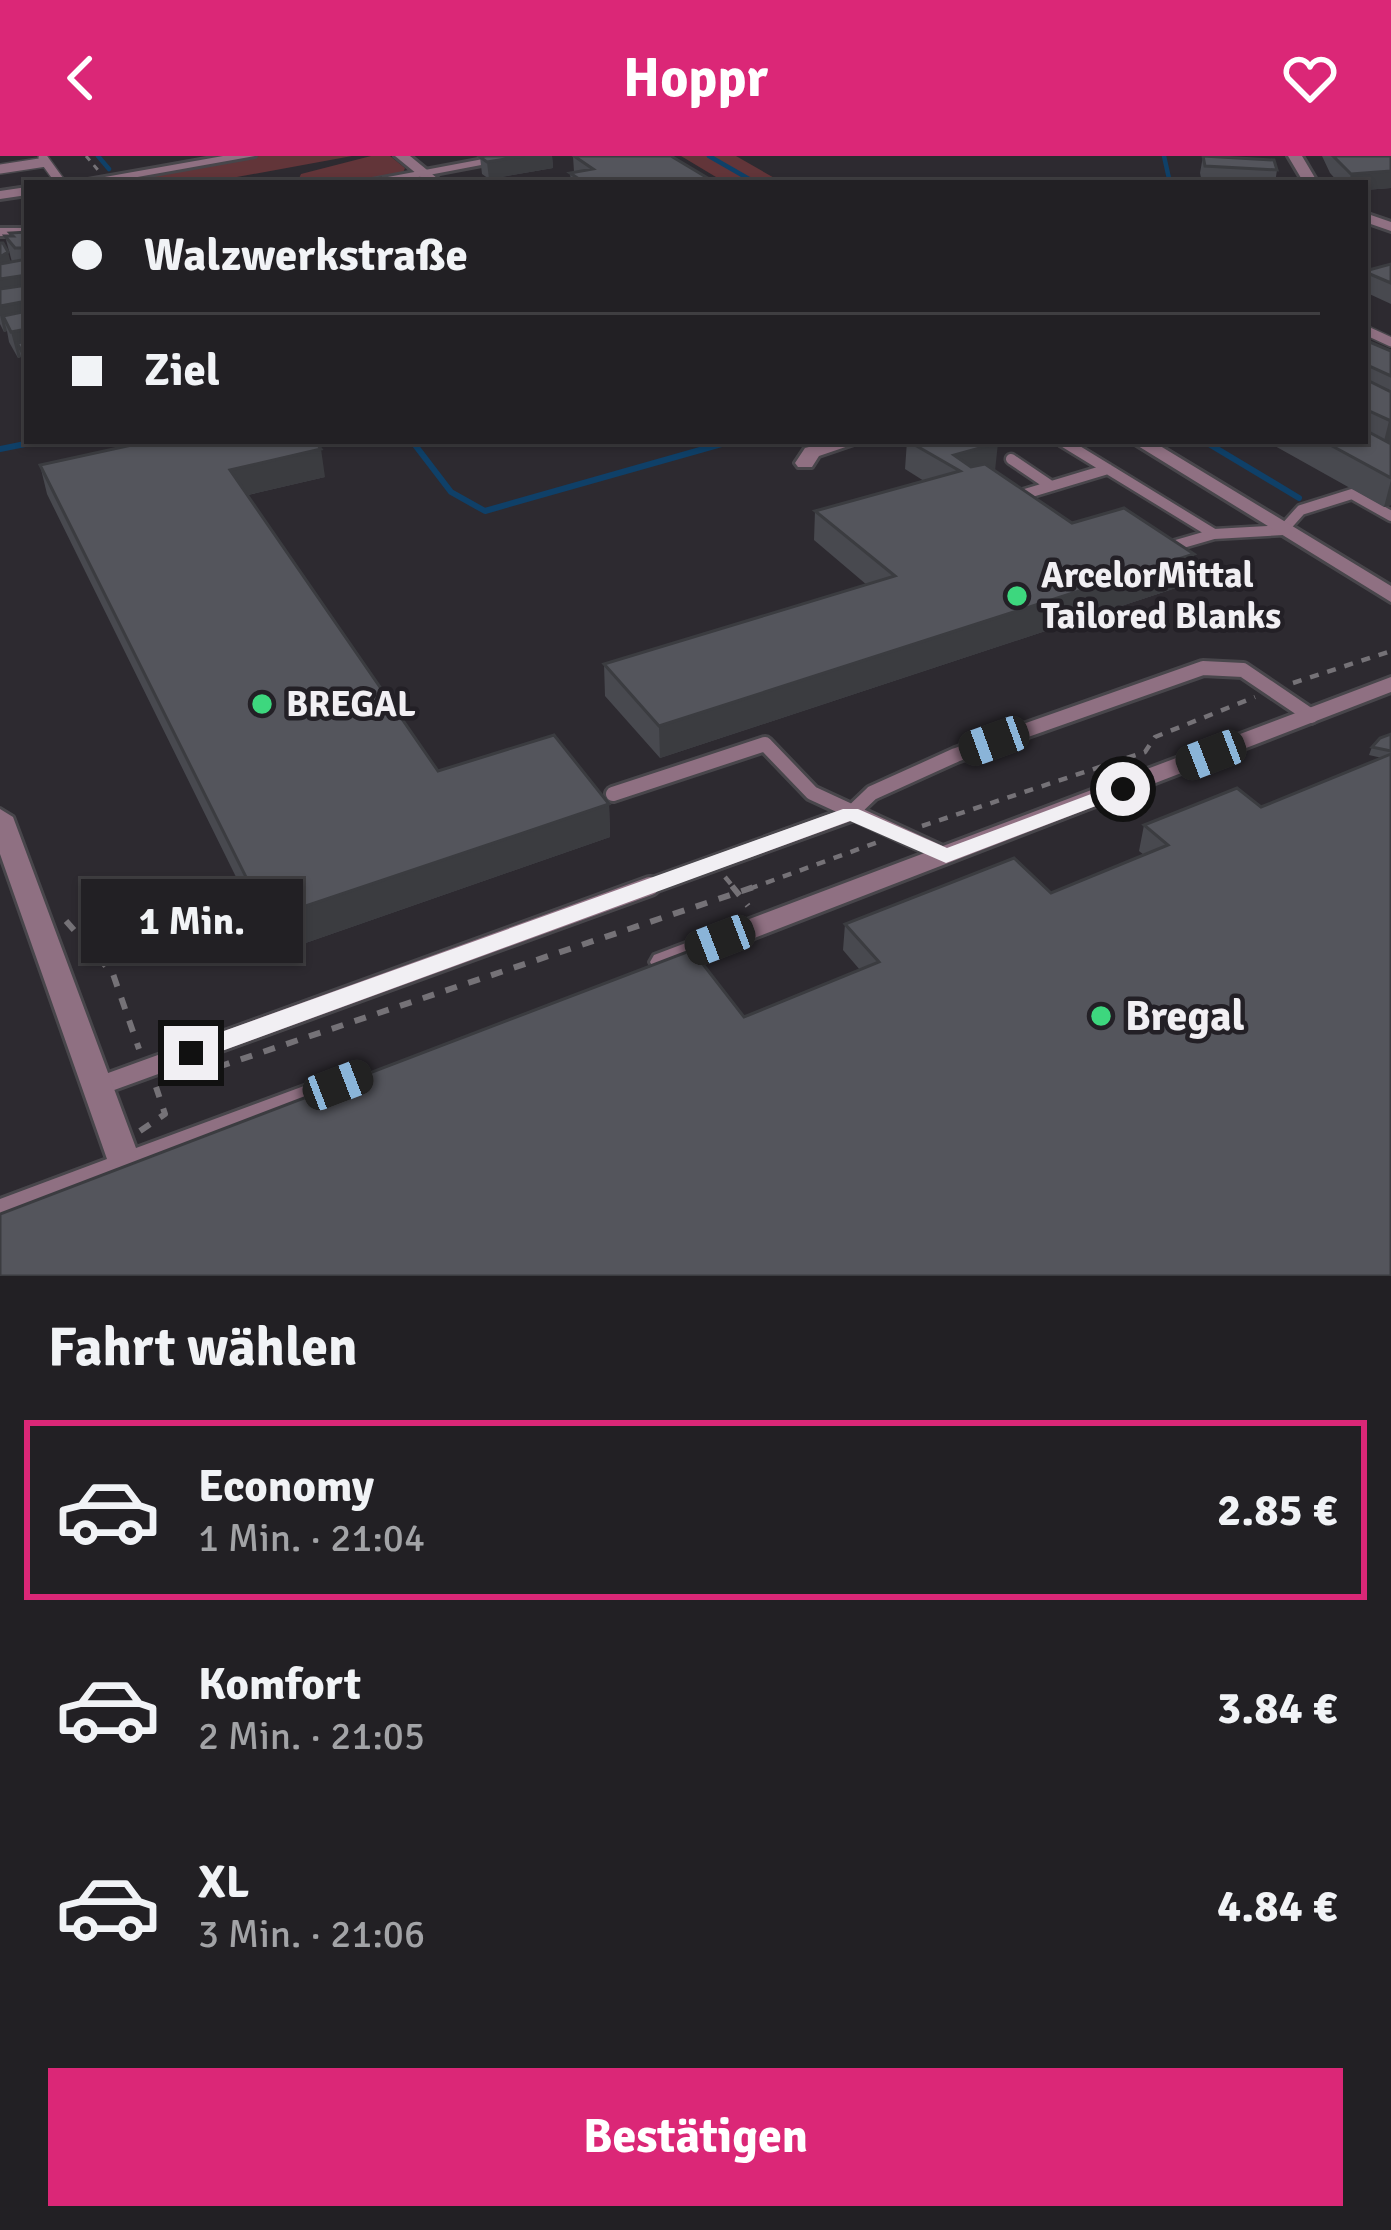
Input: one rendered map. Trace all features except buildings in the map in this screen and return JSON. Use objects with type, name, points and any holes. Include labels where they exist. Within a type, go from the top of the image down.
[{"type":"street","points":[[97,180],[248,156]]},
{"type":"street","points":[[402,156],[430,178],[522,156]]},
{"type":"street","points":[[805,463],[812,452],[843,444]]},
{"type":"street","points":[[1143,444],[1391,595]]},
{"type":"street","points":[[631,974],[1391,684]]},
{"type":"street","points":[[0,817],[7,856],[126,1165]]},
{"type":"street","points":[[0,1214],[346,1082]]},
{"type":"lane","points":[[0,169],[44,159]]},
{"type":"lane","points":[[1067,444],[1214,534]]},
{"type":"lane","points":[[1011,459],[1051,486]]},
{"type":"lane","points":[[1013,497],[1108,469]]},
{"type":"lane","points":[[1169,547],[1214,534],[1283,530],[1300,510],[1352,494],[1391,516]]},
{"type":"lane","points":[[97,1087],[850,814],[872,794],[956,755],[1202,668],[1244,670],[1311,716]]},
{"type":"lane","points":[[613,794],[764,744],[812,793],[946,856]]},
{"type":"path","points":[[200,1072],[1145,752],[1155,736],[1391,651]]},
{"type":"shaded area","points":[[259,156],[352,156],[220,180],[108,180]]},
{"type":"shaded area","points":[[371,156],[390,156],[405,168],[403,173],[362,180],[298,180],[301,174]]},
{"type":"shaded area","points":[[681,156],[736,156],[778,180],[721,180]]},
{"type":"waterway","points":[[98,156],[109,169]]},
{"type":"waterway","points":[[709,156],[751,180]]},
{"type":"waterway","points":[[1164,156],[1169,180]]},
{"type":"waterway","points":[[0,449],[25,444]]},
{"type":"waterway","points":[[414,444],[451,492],[485,511],[721,444]]},
{"type":"waterway","points":[[1209,444],[1299,498]]},
{"type":"place","name":"ArcelorMittal Tailored Blanks","points":[[1017,596]]},
{"type":"place","name":"BREGAL","points":[[262,704]]},
{"type":"place","name":"Bregal","points":[[1101,1016]]},
{"type":"route","points":[[191,1053],[850,814],[946,856],[1123,789]]}]
